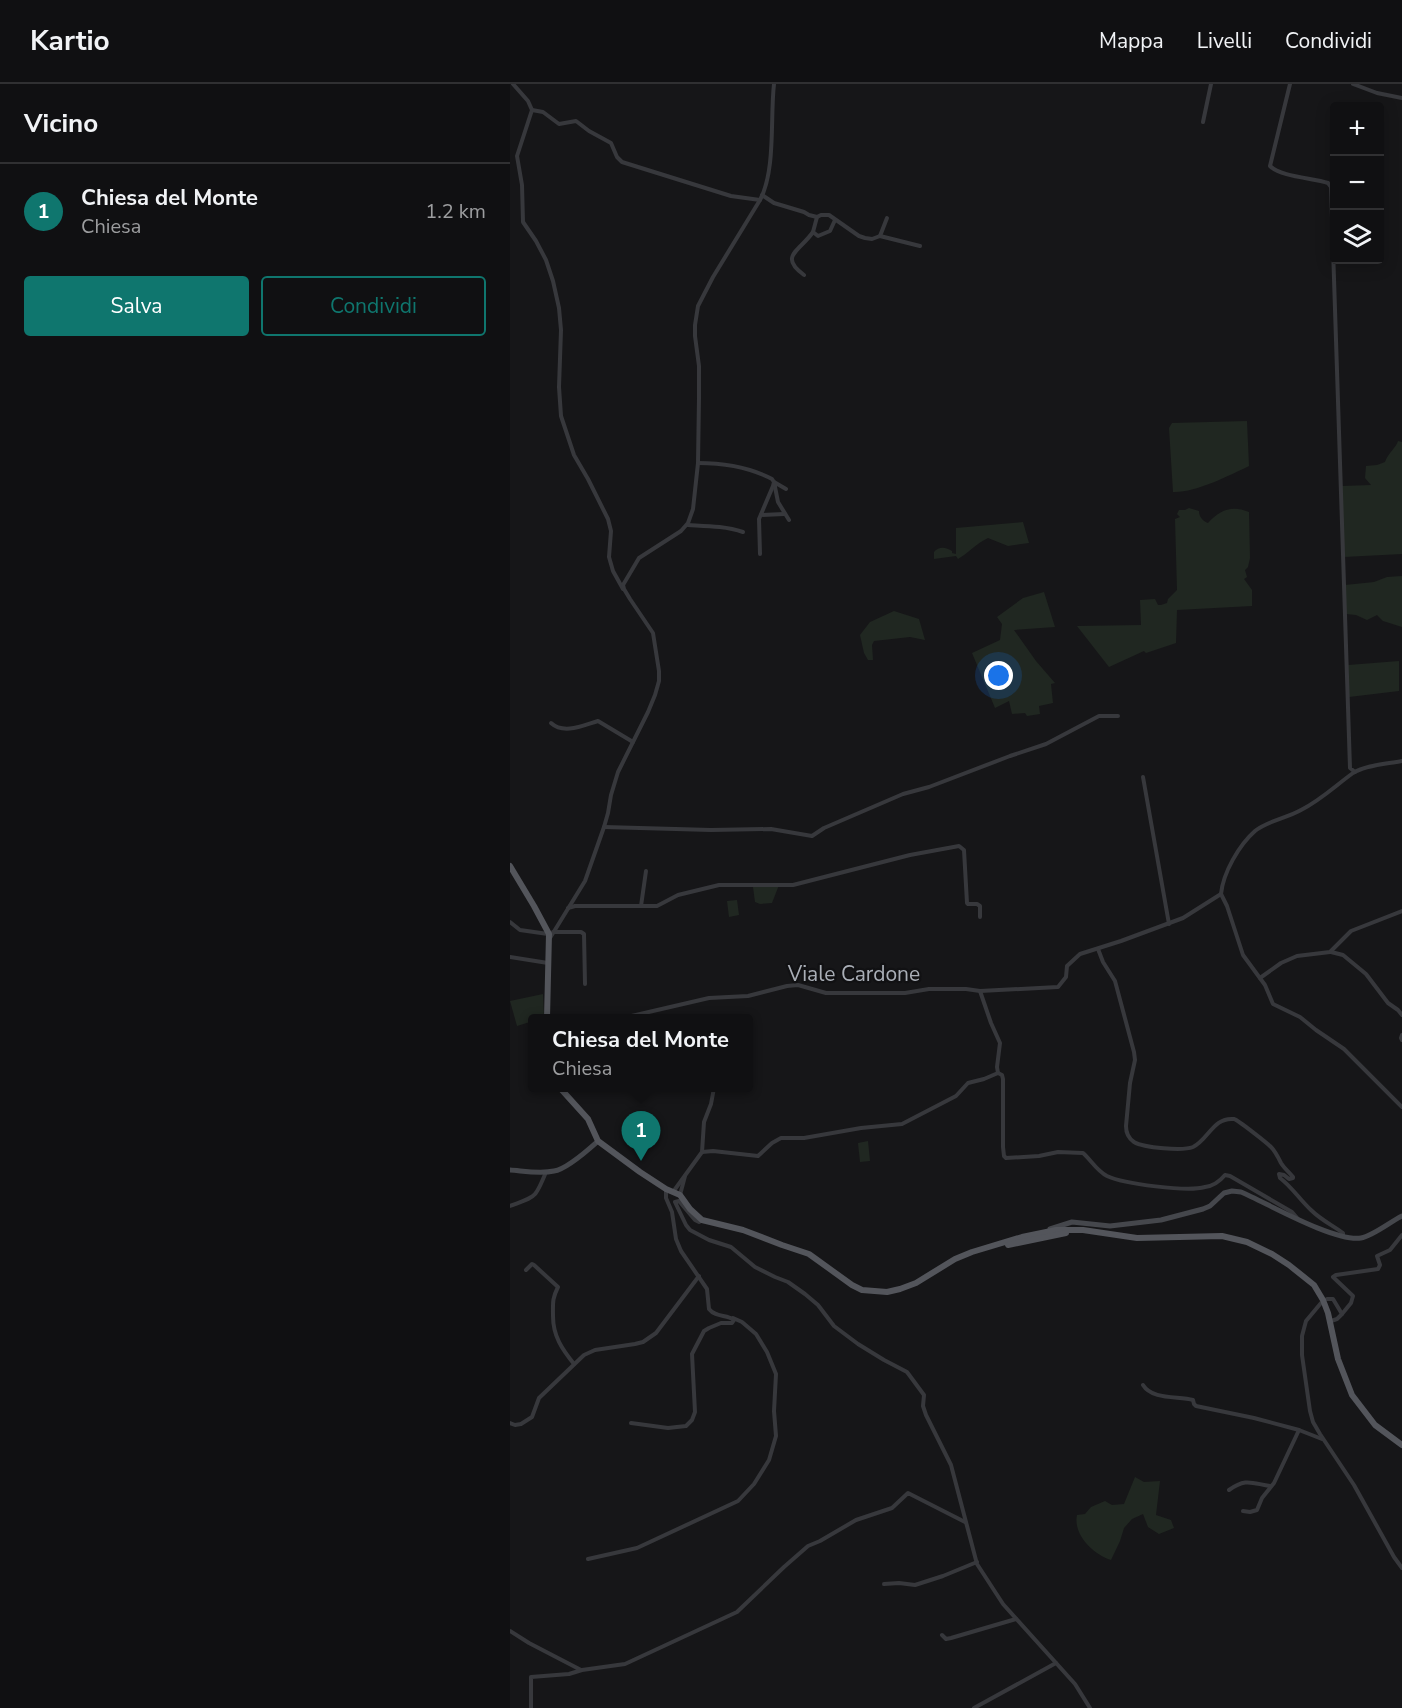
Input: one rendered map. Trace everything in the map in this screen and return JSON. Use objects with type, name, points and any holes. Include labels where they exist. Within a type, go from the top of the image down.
[{"type":"main road","points":[[510,866],[550,935],[547,1014]]},
{"type":"main road","points":[[564,1092],[588,1119],[598,1141],[666,1189],[677,1194],[702,1220],[742,1230],[809,1254],[862,1290],[887,1292],[900,1289],[964,1256],[1041,1232],[1069,1228],[1137,1238],[1222,1236],[1247,1242],[1272,1254],[1308,1279],[1323,1300],[1331,1321],[1340,1365],[1352,1395],[1375,1425],[1402,1445]]},
{"type":"main road","points":[[964,1256],[1050,1235],[1068,1233],[1069,1228]]},
{"type":"street","points":[[513,84],[528,101],[532,110],[517,156],[522,185],[523,222],[546,260],[559,309],[561,416],[574,455],[608,519],[611,531],[609,557],[614,571],[653,633],[659,671],[655,695],[616,780],[604,827],[585,881],[550,935]]},
{"type":"street","points":[[624,589],[624,581],[639,558],[681,531],[687,525],[693,509],[698,463],[700,383],[695,325],[698,306],[762,195],[768,175],[774,84]]},
{"type":"street","points":[[1203,122],[1211,84]]},
{"type":"street","points":[[1290,84],[1270,166],[1285,174],[1328,183],[1331,187],[1350,768],[1355,772]]},
{"type":"street","points":[[1353,84],[1370,91],[1402,98]]},
{"type":"street","points":[[1370,91],[1372,84]]},
{"type":"street","points":[[532,110],[543,112],[559,124],[576,121],[589,131],[611,142],[617,157],[622,162],[731,196],[760,200]]},
{"type":"street","points":[[762,195],[774,203],[817,217],[826,214],[859,236],[872,239],[880,236],[920,246]]},
{"type":"street","points":[[804,275],[793,267],[792,256],[813,232],[817,217]]},
{"type":"street","points":[[880,236],[887,218]]},
{"type":"street","points":[[813,232],[818,236],[826,233],[832,229],[835,220]]},
{"type":"street","points":[[698,463],[723,463],[741,468],[769,477],[786,489]]},
{"type":"street","points":[[774,482],[778,502],[789,520]]},
{"type":"street","points":[[760,554],[760,515],[774,482]]},
{"type":"street","points":[[760,515],[784,514]]},
{"type":"street","points":[[687,525],[716,526],[743,532]]},
{"type":"street","points":[[604,827],[771,829],[812,836],[824,828],[903,794],[929,787],[1046,744],[1099,717],[1118,716]]},
{"type":"street","points":[[551,723],[555,728],[564,728],[583,727],[598,721],[633,742]]},
{"type":"street","points":[[1402,761],[1355,772],[1325,797],[1301,811],[1257,830],[1245,842],[1225,874],[1221,894],[1243,955],[1260,978],[1273,1004],[1300,1017],[1344,1049],[1402,1107]]},
{"type":"street","points":[[1143,777],[1169,924]]},
{"type":"street","points":[[567,908],[575,906],[657,906],[678,895],[719,885],[793,885],[910,855],[959,846],[964,850],[967,903],[980,906],[981,917]]},
{"type":"street","points":[[641,906],[646,871]]},
{"type":"street","points":[[1221,894],[1183,918],[1098,949],[1102,962],[1115,981],[1134,1052],[1135,1060],[1130,1083],[1126,1131],[1130,1139],[1144,1146],[1186,1149],[1198,1144],[1217,1123],[1234,1119],[1241,1121],[1255,1135],[1270,1145],[1293,1177],[1289,1179],[1280,1174],[1280,1178],[1313,1212],[1327,1224],[1341,1231],[1343,1235]]},
{"type":"street","points":[[1330,952],[1351,931],[1402,911]]},
{"type":"street","points":[[510,922],[520,930],[550,935],[584,933],[585,984]]},
{"type":"street","name":"Viale Cardone","points":[[639,1014],[709,998],[748,996],[798,985],[826,993],[905,993],[929,989],[980,991],[1058,987],[1066,977],[1067,966],[1080,954],[1098,949]]},
{"type":"street","points":[[1260,978],[1281,963],[1297,956],[1330,952],[1343,955],[1366,974],[1388,1004],[1402,1015]]},
{"type":"street","points":[[510,957],[549,963]]},
{"type":"street","points":[[980,991],[1000,1043],[997,1067],[998,1073],[1002,1075],[1004,1089],[1004,1156],[1009,1158],[1058,1152],[1083,1153],[1109,1177],[1130,1183],[1189,1190],[1207,1187],[1225,1175],[1230,1176],[1292,1212],[1298,1219]]},
{"type":"street","points":[[1402,1035],[1402,1040]]},
{"type":"street","points":[[702,1152],[758,1156],[781,1138],[804,1138],[861,1128],[902,1124],[956,1096],[968,1083],[998,1073]]},
{"type":"street","points":[[677,1194],[686,1173],[702,1152],[704,1122],[713,1092]]},
{"type":"street","points":[[510,1170],[557,1171],[598,1141]]},
{"type":"street","points":[[510,1206],[537,1194],[546,1172]]},
{"type":"street","points":[[588,1559],[637,1548],[738,1501],[754,1484],[769,1460],[776,1436],[774,1411],[776,1374],[767,1352],[756,1334],[742,1322],[715,1315],[709,1309],[707,1289],[681,1251],[676,1239],[666,1189]]},
{"type":"street","points":[[1069,1228],[1076,1222],[1110,1226],[1161,1220],[1203,1209],[1210,1206],[1224,1193],[1232,1191],[1241,1192],[1327,1233],[1361,1238],[1402,1216]]},
{"type":"street","points":[[702,1220],[699,1222],[695,1220],[679,1201],[675,1202],[690,1230],[730,1247],[755,1267],[788,1282],[818,1305],[834,1326],[858,1344],[907,1372],[924,1395],[923,1407],[951,1465],[977,1562],[1003,1604],[1075,1684],[1090,1708]]},
{"type":"street","points":[[1331,1321],[1342,1314],[1351,1303],[1353,1296],[1333,1277],[1379,1268],[1377,1256],[1390,1250],[1402,1235]]},
{"type":"street","points":[[526,1270],[532,1264],[534,1265],[558,1287],[552,1302],[554,1334],[574,1364]]},
{"type":"street","points":[[510,1423],[521,1424],[532,1417],[539,1398],[590,1351],[643,1342],[656,1333],[699,1276]]},
{"type":"street","points":[[1327,1299],[1335,1301],[1342,1314]]},
{"type":"street","points":[[1321,1303],[1309,1316],[1304,1326],[1301,1348],[1313,1422],[1354,1485],[1402,1568]]},
{"type":"street","points":[[631,1423],[668,1428],[686,1426],[692,1420],[695,1412],[692,1353],[704,1331],[716,1325],[732,1323],[733,1318]]},
{"type":"street","points":[[1143,1385],[1149,1392],[1155,1394],[1193,1400],[1196,1406],[1299,1430],[1323,1439]]},
{"type":"street","points":[[1243,1510],[1251,1512],[1257,1510],[1262,1498],[1274,1483],[1299,1430]]},
{"type":"street","points":[[1229,1490],[1240,1482],[1271,1486]]},
{"type":"street","points":[[531,1708],[531,1677],[569,1674],[625,1664],[737,1612],[808,1546],[856,1520],[892,1508],[908,1493],[965,1521]]},
{"type":"street","points":[[884,1584],[915,1585],[977,1562]]},
{"type":"street","points":[[942,1635],[946,1639],[1016,1619]]},
{"type":"street","points":[[510,1631],[529,1644],[582,1670]]},
{"type":"street","points":[[974,1708],[1056,1663]]},
{"type":"shaded area","points":[[1247,421],[1249,466],[1201,487],[1173,492],[1169,428],[1172,423]]},
{"type":"shaded area","points":[[1398,441],[1402,442],[1402,554],[1344,557],[1342,486],[1371,485],[1365,478],[1366,466],[1385,462]]},
{"type":"shaded area","points":[[1189,508],[1199,511],[1204,521],[1208,523],[1217,514],[1227,510],[1238,509],[1249,512],[1250,558],[1245,570],[1247,577],[1244,579],[1252,590],[1252,606],[1177,610],[1176,643],[1146,653],[1144,651],[1109,667],[1077,626],[1141,625],[1140,600],[1155,599],[1158,605],[1167,603],[1177,590],[1175,519],[1180,517],[1177,514],[1179,510]]},
{"type":"shaded area","points":[[1023,522],[1029,543],[1008,546],[988,538],[958,559],[956,556],[934,559],[934,552],[940,548],[956,554],[956,528]]},
{"type":"shaded area","points":[[1402,576],[1402,627],[1383,621],[1377,615],[1367,620],[1346,614],[1345,585]]},
{"type":"shaded area","points":[[1044,592],[1055,627],[1014,630],[1055,683],[1051,684],[1053,703],[1039,706],[1040,714],[1027,716],[1025,713],[1012,714],[1009,701],[995,708],[972,653],[1000,640],[1002,624],[997,617],[1023,598]]},
{"type":"shaded area","points":[[894,611],[919,619],[925,640],[910,637],[874,641],[873,660],[868,660],[860,635],[870,622]]},
{"type":"shaded area","points":[[1399,661],[1399,691],[1349,697],[1348,665]]},
{"type":"shaded area","points":[[779,885],[772,903],[755,902],[753,887]]},
{"type":"shaded area","points":[[737,900],[739,915],[729,917],[727,901]]},
{"type":"shaded area","points":[[543,994],[544,1014],[528,1014],[528,1023],[517,1026],[510,1001]]},
{"type":"shaded area","points":[[868,1141],[870,1161],[860,1162],[858,1143]]},
{"type":"shaded area","points":[[1135,1477],[1144,1482],[1160,1481],[1156,1515],[1171,1520],[1174,1528],[1159,1534],[1148,1527],[1143,1514],[1132,1519],[1124,1528],[1111,1560],[1086,1543],[1078,1530],[1077,1515],[1085,1514],[1091,1507],[1105,1501],[1112,1505],[1124,1504]]},
{"type":"place","name":"Chiesa del Monte","points":[[641,1161]]}]
